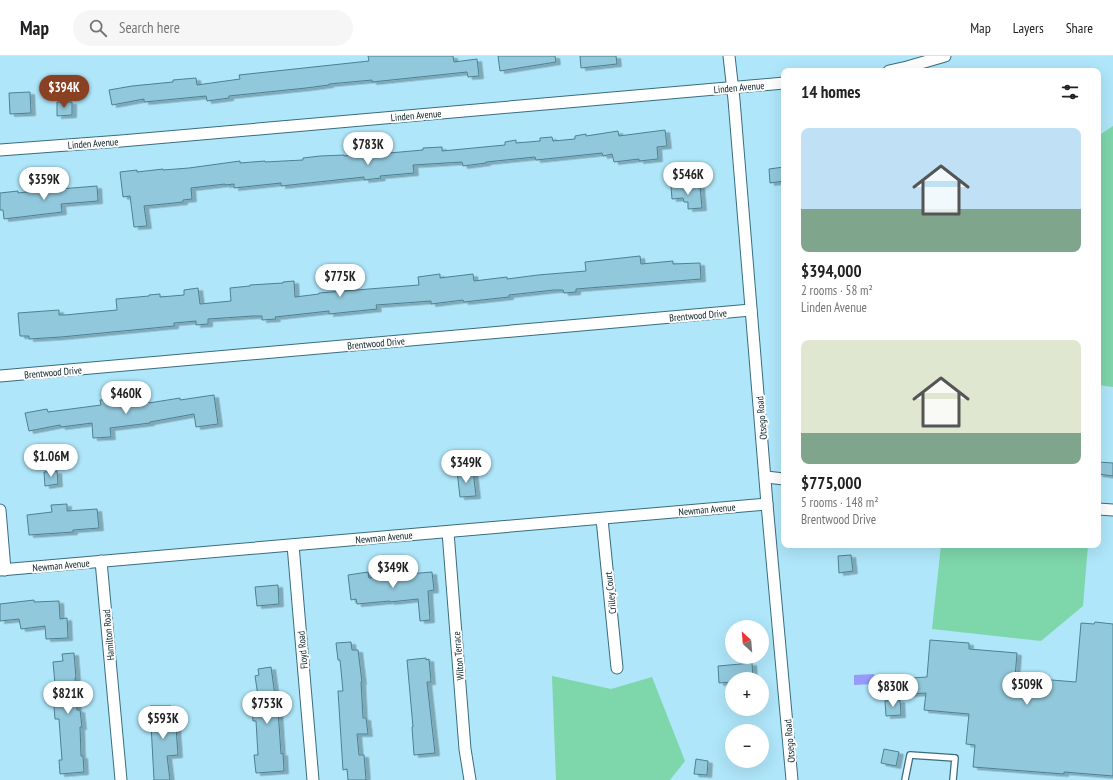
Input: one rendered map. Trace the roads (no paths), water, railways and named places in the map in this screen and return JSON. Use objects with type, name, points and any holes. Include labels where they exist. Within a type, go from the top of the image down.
[{"type":"street","name":"Otsego Road","points":[[729,56],[792,780]]},
{"type":"street","points":[[902,68],[945,56]]},
{"type":"street","name":"Linden Avenue","points":[[0,150],[781,83]]},
{"type":"street","name":"Brentwood Drive","points":[[0,376],[751,310]]},
{"type":"street","points":[[766,477],[781,479]]},
{"type":"street","name":"Newman Avenue","points":[[3,570],[768,504]]},
{"type":"street","points":[[1101,509],[1113,510]]},
{"type":"street","points":[[0,510],[3,570]]},
{"type":"street","name":"Crilley Court","points":[[602,519],[617,668]]},
{"type":"street","name":"Wilton Terrace","points":[[448,532],[465,749],[470,780]]},
{"type":"street","name":"Floyd Road","points":[[293,545],[314,780]]},
{"type":"street","name":"Hamilton Road","points":[[101,561],[121,780]]},
{"type":"lane","points":[[905,780],[910,755],[955,758],[953,780]]},
{"type":"water","points":[[874,674],[874,684],[854,685],[854,675]]}]
